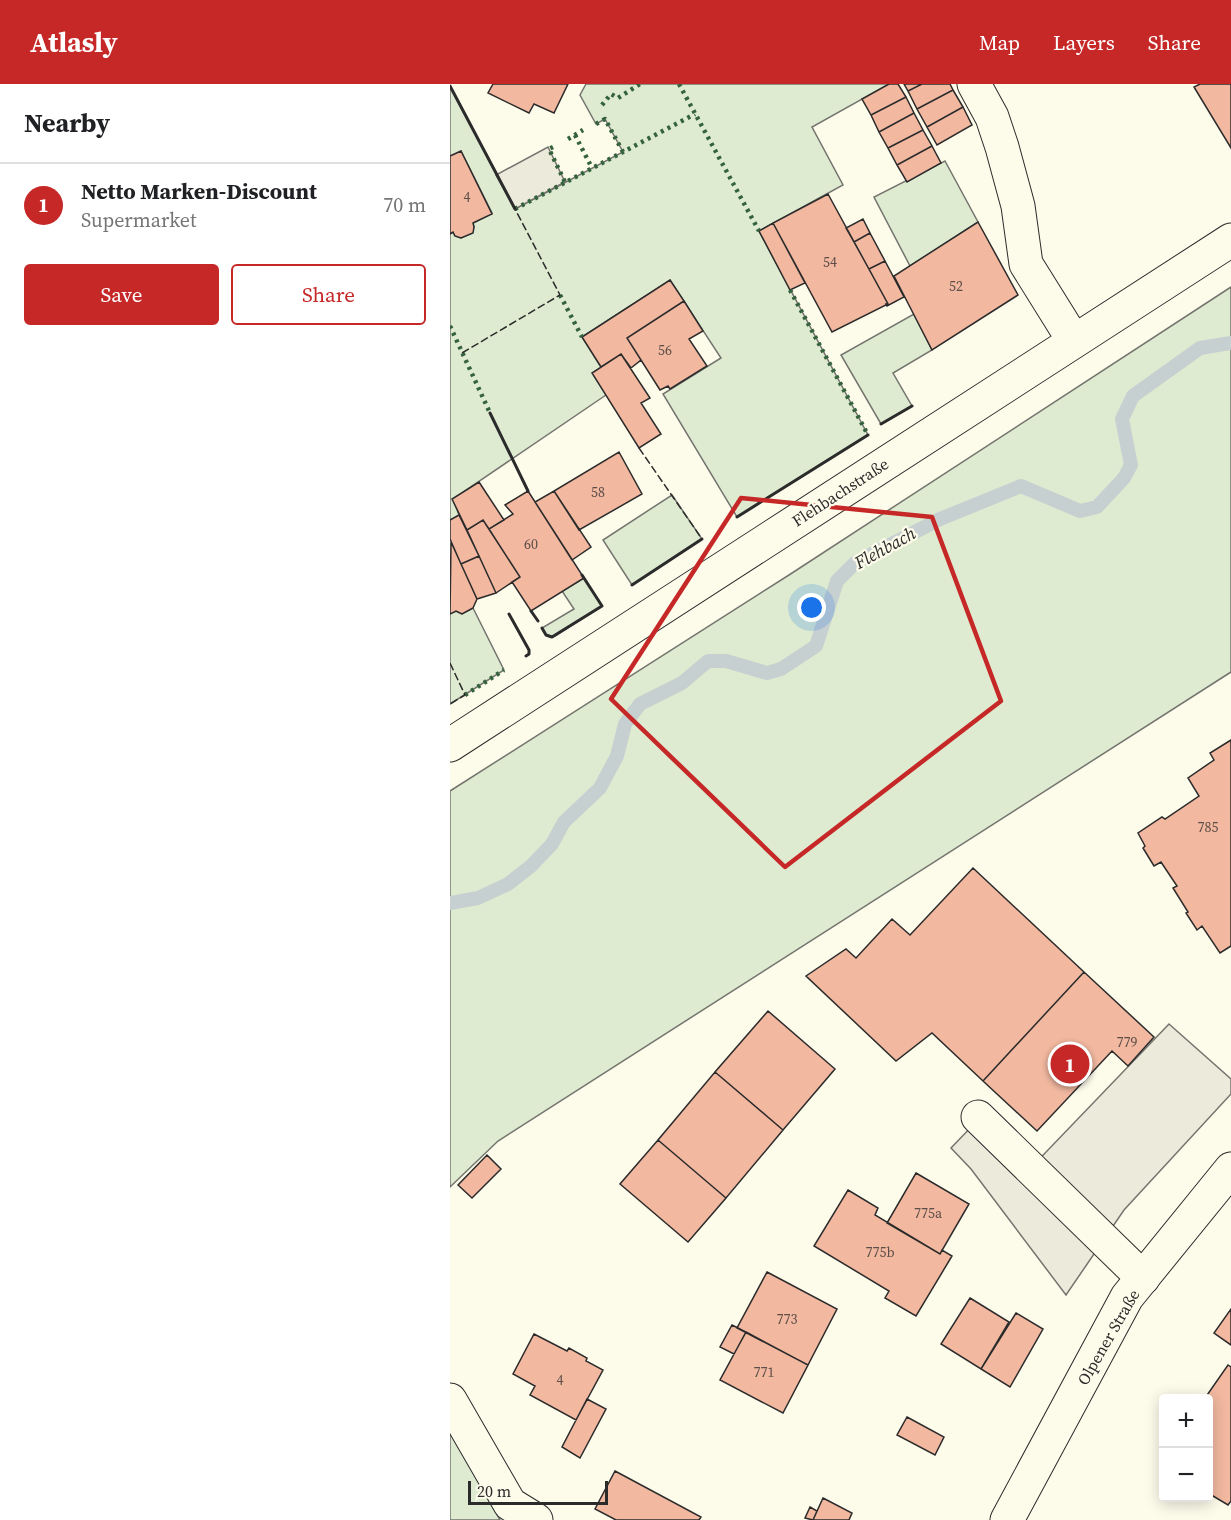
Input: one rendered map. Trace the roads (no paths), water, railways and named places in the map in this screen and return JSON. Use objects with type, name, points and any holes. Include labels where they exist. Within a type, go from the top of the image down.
[{"type":"street","points":[[974,84],[992,117],[1002,147],[1018,206],[1026,264],[1074,341]]},
{"type":"street","name":"Flehbachstraße","points":[[450,745],[1231,240]]},
{"type":"street","points":[[978,1117],[1143,1278]]},
{"type":"street","name":"Olpener Straße","points":[[1007,1520],[1127,1298],[1231,1169]]},
{"type":"street","points":[[450,1400],[510,1504],[536,1520]]},
{"type":"waterway","name":"Flehbach","points":[[450,903],[478,898],[508,884],[531,866],[552,844],[564,822],[600,788],[617,756],[625,724],[640,704],[682,683],[708,661],[726,661],[767,673],[781,669],[816,646],[837,581],[855,563],[940,519],[1021,486],[1080,511],[1097,507],[1124,478],[1131,465],[1122,419],[1133,396],[1200,348],[1231,343]]},
{"type":"place","name":"Netto Marken-Discount","points":[[1070,1064]]}]
